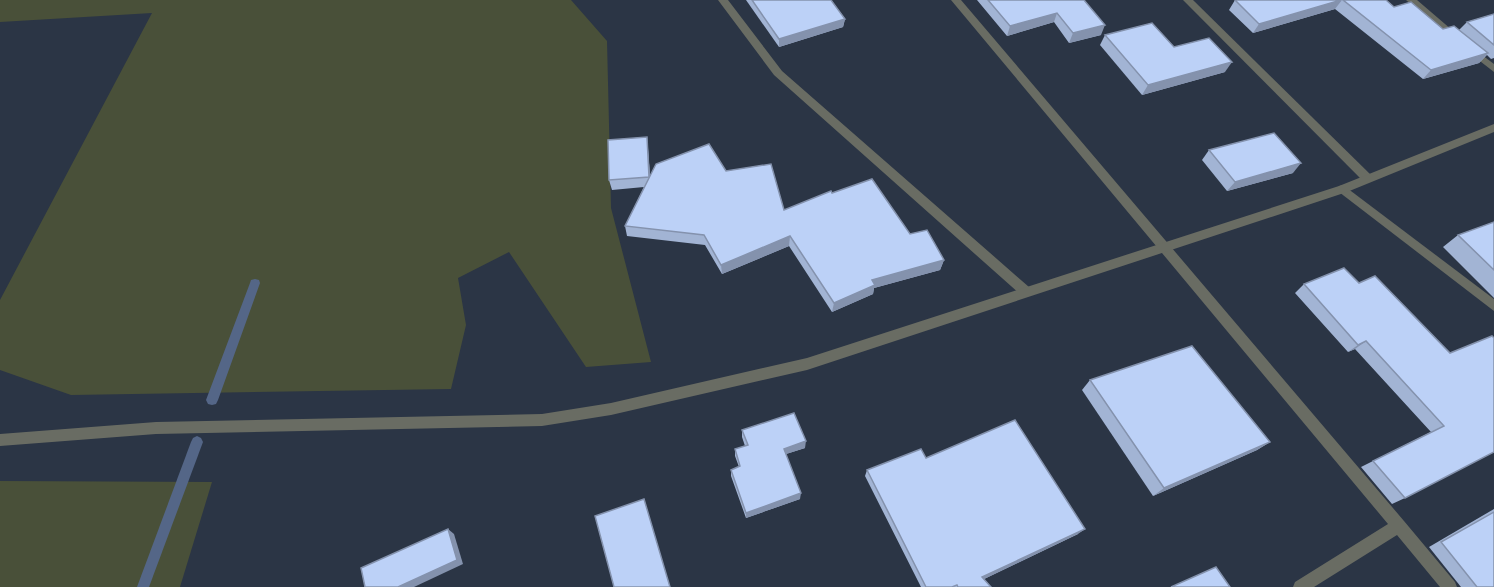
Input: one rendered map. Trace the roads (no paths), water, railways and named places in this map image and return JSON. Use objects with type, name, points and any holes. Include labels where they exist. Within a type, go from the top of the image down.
[{"type":"street","points":[[723,0],[778,73],[1025,291]]},
{"type":"street","points":[[956,0],[1450,587]]},
{"type":"street","points":[[1188,0],[1367,178]]},
{"type":"street","points":[[1411,0],[1494,69]]},
{"type":"street","points":[[0,440],[156,428],[542,420],[611,409],[807,364],[1343,189],[1494,128]]},
{"type":"street","points":[[1343,189],[1494,306]]},
{"type":"street","points":[[1300,587],[1399,526]]},
{"type":"waterway","points":[[212,400],[255,283]]},
{"type":"waterway","points":[[143,587],[197,442]]}]
